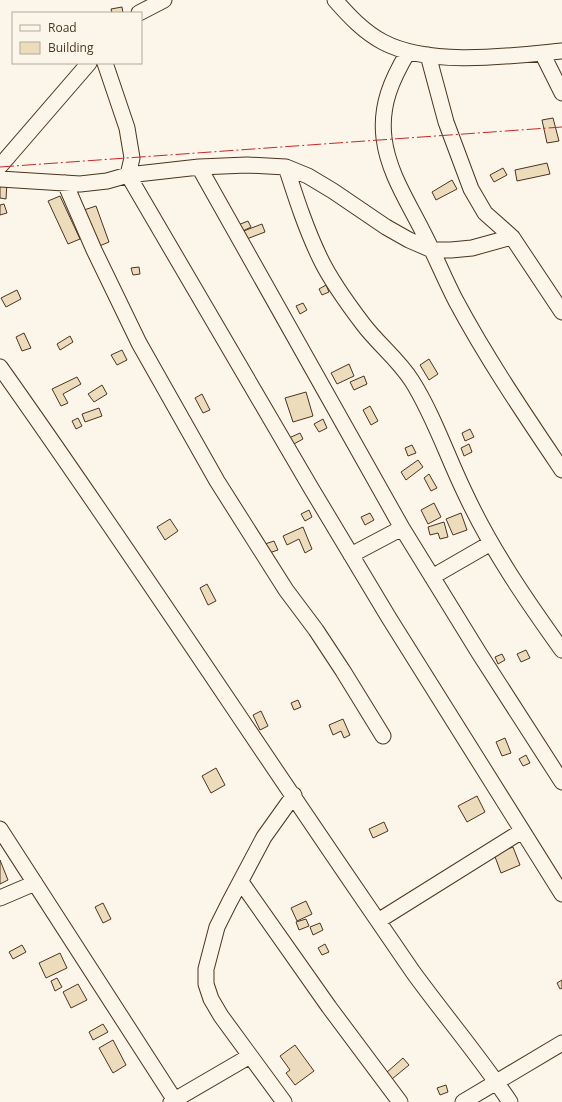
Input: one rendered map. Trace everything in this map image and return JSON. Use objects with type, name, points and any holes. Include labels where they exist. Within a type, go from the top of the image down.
[{"type":"street","points":[[141,12],[164,0]]},
{"type":"street","points":[[335,0],[364,30],[384,42],[408,52],[476,58],[562,51]]},
{"type":"street","points":[[408,52],[386,99],[384,136],[387,151],[394,171],[456,302],[474,333],[562,470]]},
{"type":"street","points":[[542,53],[562,94]]},
{"type":"street","points":[[428,54],[446,122],[471,189],[485,213],[512,237],[562,312]]},
{"type":"street","points":[[0,166],[88,64]]},
{"type":"street","points":[[105,64],[128,134],[132,158],[128,175],[351,555],[438,698],[562,894]]},
{"type":"street","points":[[0,179],[80,184],[107,181],[128,175],[199,167],[247,165],[286,167],[308,176],[386,227],[409,240],[432,250],[472,248],[512,237]]},
{"type":"street","points":[[199,167],[402,528],[483,660],[562,782]]},
{"type":"street","points":[[286,167],[306,224],[329,274],[364,324],[392,354],[412,380],[429,411],[465,494],[491,544],[527,602],[562,650]]},
{"type":"street","points":[[65,183],[94,250],[128,322],[217,481],[278,578],[343,671],[383,736]]},
{"type":"street","points":[[0,367],[76,473],[233,709],[294,795],[413,972],[510,1102]]},
{"type":"street","points":[[351,555],[402,528]]},
{"type":"street","points":[[432,577],[491,544]]},
{"type":"street","points":[[284,1102],[221,1016],[211,999],[206,984],[206,969],[217,927],[264,837],[294,795]]},
{"type":"street","points":[[0,828],[174,1101],[250,1056]]},
{"type":"street","points":[[378,921],[522,831]]},
{"type":"street","points":[[0,898],[35,882]]},
{"type":"street","points":[[240,882],[329,1007],[400,1102]]},
{"type":"street","points":[[463,1102],[562,1043]]},
{"type":"building","points":[[122,7],[123,12],[112,12],[111,9]]},
{"type":"building","points":[[553,118],[559,141],[547,143],[542,120]]},
{"type":"building","points":[[547,163],[550,174],[517,181],[515,170]]},
{"type":"building","points":[[503,168],[507,175],[494,182],[490,175]]},
{"type":"building","points":[[452,180],[457,189],[436,200],[432,192]]},
{"type":"building","points":[[0,181],[7,182],[6,199],[0,198]]},
{"type":"building","points":[[60,196],[80,239],[68,244],[48,201]]},
{"type":"building","points":[[4,204],[7,213],[0,215],[0,205]]},
{"type":"building","points":[[96,206],[109,242],[97,247],[84,210]]},
{"type":"building","points":[[248,221],[251,227],[241,232],[238,225]]},
{"type":"building","points":[[262,224],[265,232],[244,240],[241,232]]},
{"type":"building","points":[[139,267],[140,274],[133,275],[131,268]]},
{"type":"building","points":[[326,285],[329,292],[322,295],[319,289]]},
{"type":"building","points":[[17,290],[21,299],[6,307],[1,298]]},
{"type":"building","points":[[303,303],[307,310],[300,314],[296,306]]},
{"type":"building","points":[[24,333],[31,348],[22,351],[16,337]]},
{"type":"building","points":[[70,336],[73,342],[60,350],[57,344]]},
{"type":"building","points":[[122,350],[127,360],[117,365],[111,355]]},
{"type":"building","points":[[429,359],[438,374],[429,380],[420,365]]},
{"type":"building","points":[[349,364],[354,376],[337,384],[331,373]]},
{"type":"building","points":[[364,376],[367,384],[354,390],[350,382]]},
{"type":"building","points":[[77,377],[81,384],[63,394],[68,403],[61,406],[52,389]]},
{"type":"building","points":[[102,385],[107,394],[94,402],[88,394]]},
{"type":"building","points":[[306,392],[313,416],[293,422],[285,398]]},
{"type":"building","points":[[202,394],[210,410],[203,413],[195,398]]},
{"type":"building","points":[[370,406],[378,421],[371,425],[363,410]]},
{"type":"building","points":[[99,408],[102,416],[85,422],[82,414]]},
{"type":"building","points":[[78,418],[82,426],[76,429],[72,421]]},
{"type":"building","points":[[323,419],[327,428],[319,432],[314,424]]},
{"type":"building","points":[[470,429],[474,437],[465,441],[462,433]]},
{"type":"building","points":[[300,433],[303,439],[292,445],[289,438]]},
{"type":"building","points":[[469,444],[472,452],[464,456],[461,448]]},
{"type":"building","points":[[412,445],[416,453],[408,456],[405,448]]},
{"type":"building","points":[[418,460],[423,467],[406,480],[401,472]]},
{"type":"building","points":[[429,474],[437,488],[431,491],[424,478]]},
{"type":"building","points":[[434,503],[441,517],[428,524],[421,510]]},
{"type":"building","points":[[309,510],[312,517],[305,521],[301,514]]},
{"type":"building","points":[[370,513],[374,520],[365,525],[361,517]]},
{"type":"building","points":[[461,513],[467,530],[453,535],[446,519]]},
{"type":"building","points":[[170,519],[178,531],[165,540],[157,527]]},
{"type":"building","points":[[444,522],[448,537],[440,539],[438,533],[430,535],[428,527]]},
{"type":"building","points":[[303,527],[312,549],[305,553],[299,539],[287,545],[283,536]]},
{"type":"building","points":[[274,541],[278,550],[269,553],[265,544]]},
{"type":"building","points":[[207,584],[216,601],[208,605],[200,588]]},
{"type":"building","points":[[526,650],[530,658],[521,662],[517,654]]},
{"type":"building","points":[[502,654],[505,660],[498,664],[495,657]]},
{"type":"building","points":[[298,700],[301,707],[294,710],[291,703]]},
{"type":"building","points":[[261,711],[268,726],[260,730],[253,715]]},
{"type":"building","points":[[343,719],[350,735],[344,738],[341,731],[333,735],[329,725]]},
{"type":"building","points":[[505,738],[511,753],[502,756],[496,742]]},
{"type":"building","points":[[526,755],[530,763],[523,766],[519,759]]},
{"type":"building","points":[[216,768],[225,785],[211,793],[202,776]]},
{"type":"building","points":[[477,796],[485,812],[467,822],[458,806]]},
{"type":"building","points":[[384,822],[388,831],[373,838],[369,829]]},
{"type":"building","points":[[513,847],[520,865],[501,873],[494,854]]},
{"type":"building","points":[[0,860],[8,880],[0,884]]},
{"type":"building","points":[[306,901],[312,914],[297,921],[291,908]]},
{"type":"building","points":[[103,903],[111,919],[103,923],[95,907]]},
{"type":"building","points":[[306,919],[309,926],[299,930],[296,922]]},
{"type":"building","points":[[320,923],[323,930],[313,935],[310,927]]},
{"type":"building","points":[[325,944],[329,952],[322,955],[318,948]]},
{"type":"building","points":[[22,945],[26,952],[13,959],[9,952]]},
{"type":"building","points":[[60,953],[67,968],[46,978],[39,963]]},
{"type":"building","points":[[57,978],[62,987],[55,991],[51,981]]},
{"type":"building","points":[[562,980],[562,988],[560,989],[557,983]]},
{"type":"building","points":[[78,984],[87,1000],[71,1008],[63,992]]},
{"type":"building","points":[[103,1024],[108,1032],[93,1040],[89,1032]]},
{"type":"building","points":[[113,1040],[126,1065],[113,1073],[99,1048]]},
{"type":"building","points":[[295,1045],[314,1071],[295,1085],[286,1073],[290,1070],[280,1056]]},
{"type":"building","points":[[403,1058],[409,1065],[392,1079],[386,1073]]},
{"type":"building","points":[[446,1085],[448,1092],[440,1095],[437,1088]]},
{"type":"power","points":[[0,167],[562,127]]}]
